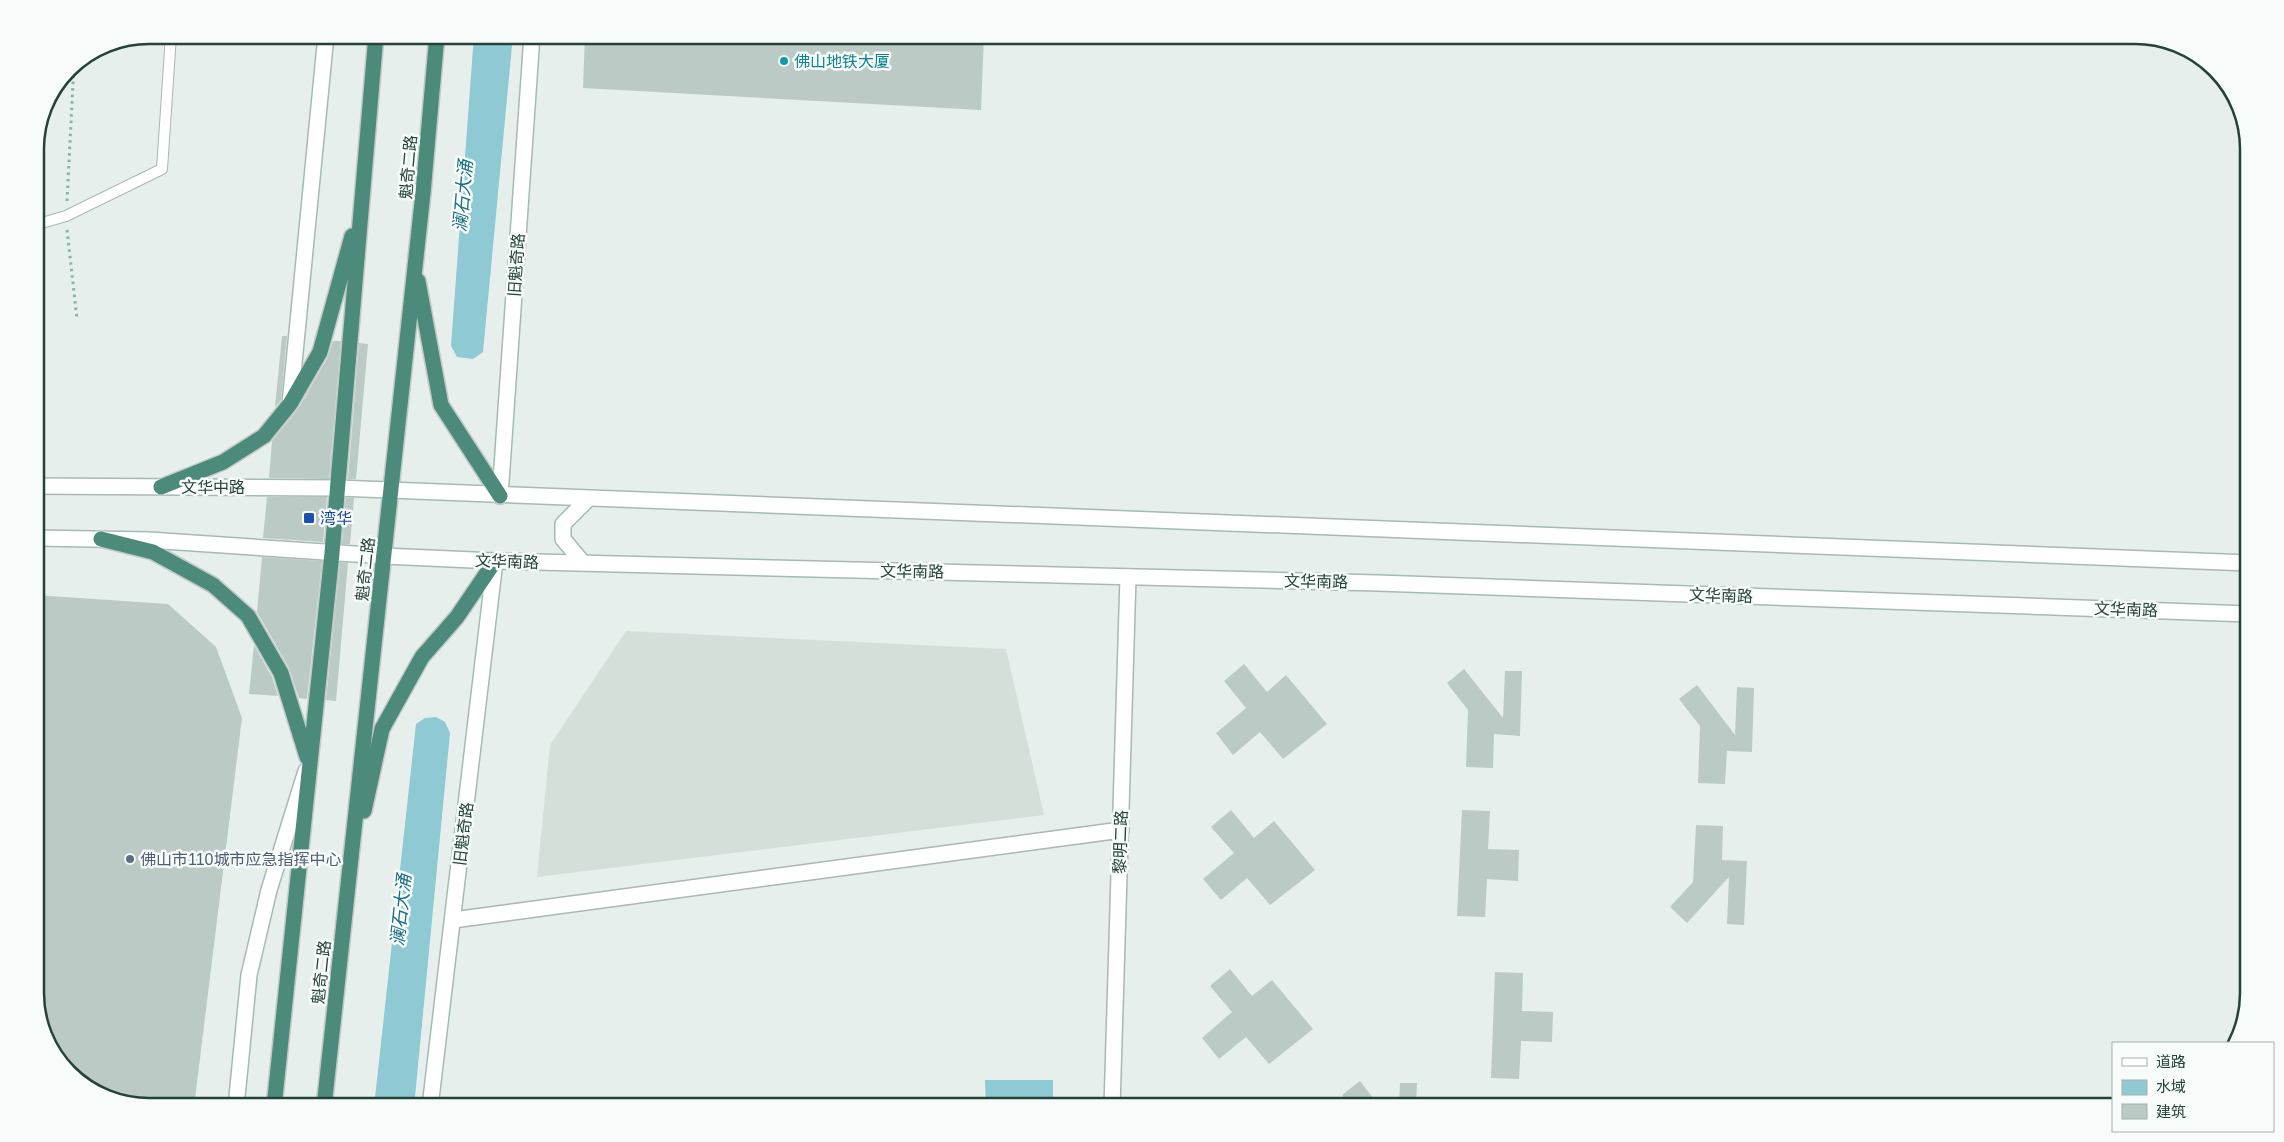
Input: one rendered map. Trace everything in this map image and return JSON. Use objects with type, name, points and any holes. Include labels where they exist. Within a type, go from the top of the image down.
[{"type":"highway","name":"魁奇二路","points":[[275,1098],[332,553],[375,44]]},
{"type":"highway","name":"魁奇二路","points":[[325,1098],[415,264],[436,44]]},
{"type":"highway","points":[[160,487],[222,462],[264,436],[290,404],[320,352],[348,251],[365,174]]},
{"type":"highway","points":[[415,264],[441,405],[500,496]]},
{"type":"highway","points":[[100,539],[153,552],[213,585],[248,616],[281,673],[308,762]]},
{"type":"highway","points":[[347,884],[382,729],[422,657],[457,616],[495,561]]},
{"type":"main road","points":[[290,404],[325,44]]},
{"type":"main road","name":"旧魁奇路","points":[[500,496],[531,44]]},
{"type":"main road","name":"文华中路","points":[[44,486],[338,488],[390,491]]},
{"type":"main road","points":[[390,491],[2240,563]]},
{"type":"main road","points":[[583,564],[563,539],[563,524],[588,499]]},
{"type":"main road","points":[[44,538],[149,540],[384,556]]},
{"type":"main road","name":"文华南路","points":[[384,556],[583,564],[1378,583],[2240,614]]},
{"type":"main road","name":"旧魁奇路","points":[[431,1098],[495,561]]},
{"type":"main road","name":"黎明二路","points":[[1112,1098],[1128,577]]},
{"type":"main road","points":[[237,1098],[250,975],[269,890],[308,762]]},
{"type":"main road","points":[[453,920],[1121,830]]},
{"type":"lane","points":[[44,222],[66,216],[162,169],[170,44]]},
{"type":"path","points":[[73,77],[66,216],[77,318]]},
{"type":"shaded area","points":[[626,631],[1006,649],[1044,815],[537,877],[550,745]]},
{"type":"water","name":"澜石大涌","points":[[473,44],[512,44],[483,352],[473,359],[457,357],[451,346]]},
{"type":"water","name":"澜石大涌","points":[[436,717],[445,722],[450,733],[415,1098],[375,1098],[416,724],[425,718]]},
{"type":"water","points":[[985,1080],[1053,1080],[1053,1098],[986,1098]]},
{"type":"building","name":"佛山地铁大厦","points":[[585,44],[984,44],[981,110],[583,88]]},
{"type":"building","points":[[282,336],[287,336],[281,400],[275,407]]},
{"type":"building","points":[[333,341],[341,341],[329,479],[269,478],[272,441],[298,409],[328,357]]},
{"type":"building","points":[[359,343],[368,344],[356,479],[348,479]]},
{"type":"building","points":[[267,497],[327,497],[323,542],[263,538]]},
{"type":"building","points":[[346,498],[354,498],[350,544],[342,544]]},
{"type":"building","points":[[262,557],[322,561],[307,699],[299,698],[289,668],[257,612]]},
{"type":"building","points":[[340,562],[348,563],[336,701],[326,700]]},
{"type":"building","name":"佛山市110城市应急指挥中心","points":[[44,596],[168,604],[216,647],[242,718],[195,1098],[142,1098],[115,1093],[91,1080],[70,1062],[49,1027],[44,1000]]},
{"type":"building","points":[[254,645],[272,677],[278,696],[249,694]]},
{"type":"building","points":[[1244,664],[1267,692],[1286,675],[1327,724],[1283,759],[1260,732],[1233,755],[1216,733],[1246,708],[1224,681]]},
{"type":"building","points":[[1464,669],[1503,718],[1505,671],[1522,671],[1520,736],[1494,734],[1493,768],[1466,767],[1468,710],[1447,683]]},
{"type":"building","points":[[1697,685],[1735,735],[1737,687],[1754,688],[1752,752],[1727,751],[1725,784],[1698,783],[1700,726],[1679,699]]},
{"type":"building","points":[[1231,810],[1254,838],[1274,821],[1315,870],[1270,905],[1247,878],[1221,900],[1203,879],[1234,853],[1211,827]]},
{"type":"building","points":[[1462,810],[1490,811],[1488,849],[1519,850],[1518,881],[1487,879],[1485,917],[1457,916]]},
{"type":"building","points":[[1696,825],[1723,826],[1722,860],[1747,861],[1744,925],[1727,924],[1729,877],[1687,923],[1670,907],[1693,882]]},
{"type":"building","points":[[1230,969],[1252,996],[1272,980],[1313,1029],[1269,1064],[1246,1037],[1219,1059],[1202,1038],[1232,1012],[1210,986]]},
{"type":"building","points":[[1495,972],[1523,973],[1522,1011],[1553,1012],[1552,1042],[1521,1041],[1519,1079],[1491,1078]]},
{"type":"building","points":[[1360,1081],[1373,1098],[1344,1098],[1342,1095]]},
{"type":"building","points":[[1400,1083],[1417,1083],[1416,1098],[1399,1098]]},
{"type":"place","name":"佛山地铁大厦","points":[[784,61]]},
{"type":"place","name":"湾华","points":[[309,518]]},
{"type":"place","name":"佛山市110城市应急指挥中心","points":[[130,859]]}]
